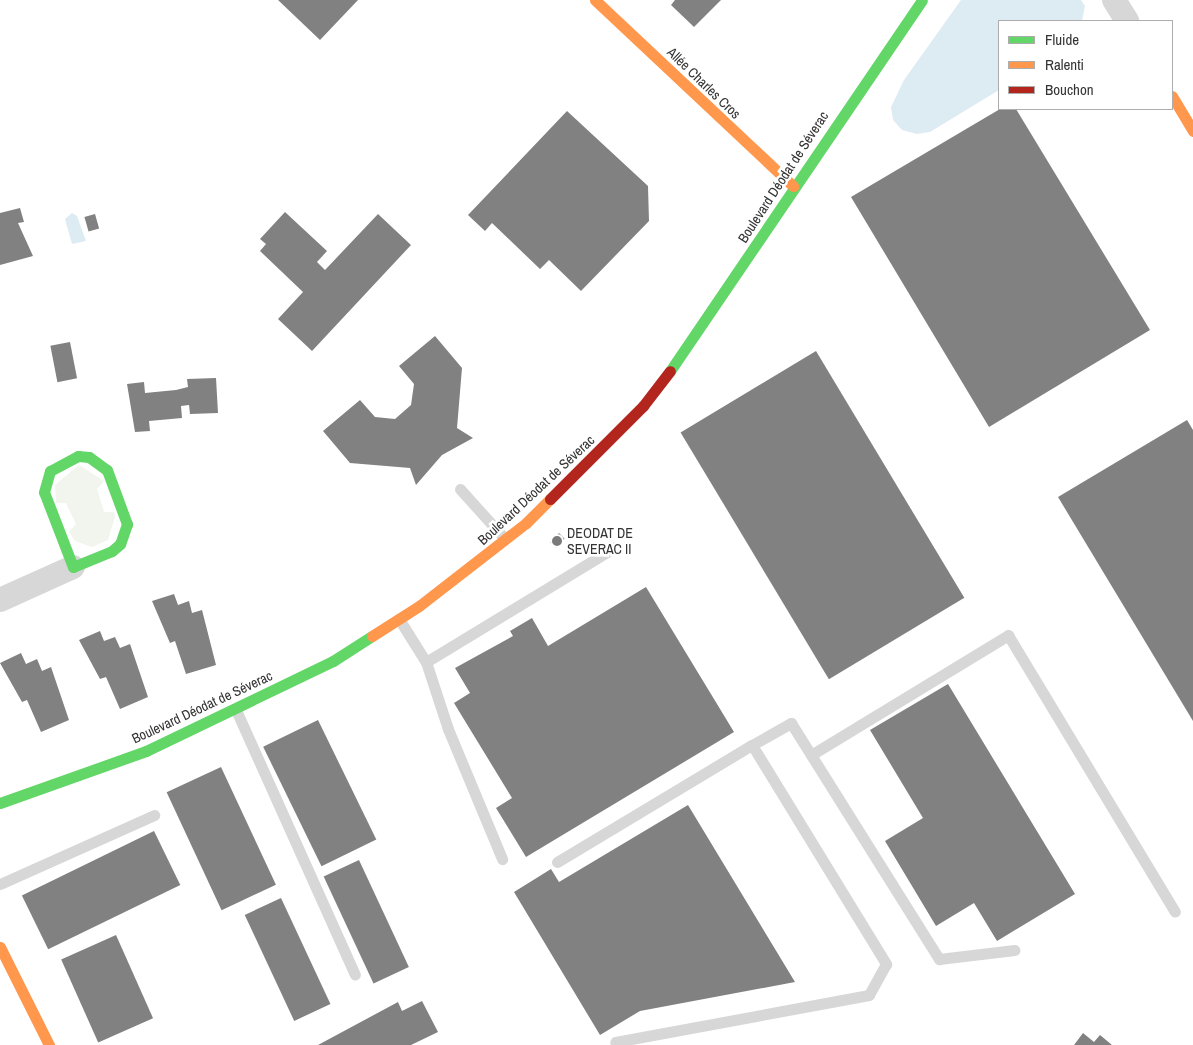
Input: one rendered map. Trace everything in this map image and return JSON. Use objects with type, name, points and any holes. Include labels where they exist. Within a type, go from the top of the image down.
[{"type":"street","name":"Allée Charles Cros","points":[[595,0],[793,186]]},
{"type":"street","name":"Boulevard Déodat de Séverac","points":[[0,802],[146,750],[236,710],[333,661],[399,619],[506,540],[578,475],[643,406],[693,343],[793,186],[922,0]]},
{"type":"street","points":[[1114,0],[1126,20]]},
{"type":"street","points":[[1173,98],[1193,131]]},
{"type":"street","points":[[0,600],[112,551],[120,544],[127,524],[108,470],[94,460],[78,456],[68,458],[50,471],[44,492],[73,567]]},
{"type":"street","points":[[0,947],[49,1045]]},
{"type":"lane","points":[[460,489],[506,540]]},
{"type":"lane","points":[[426,662],[615,547]]},
{"type":"lane","points":[[399,619],[426,662],[448,729],[502,859]]},
{"type":"lane","points":[[810,755],[1008,635],[1175,912]]},
{"type":"lane","points":[[236,710],[355,975]]},
{"type":"lane","points":[[557,862],[790,723],[939,959],[1014,950]]},
{"type":"lane","points":[[615,1042],[869,995],[886,964],[752,745]]},
{"type":"lane","points":[[0,884],[154,816]]},
{"type":"shaded area","points":[[961,0],[1081,0],[1085,6],[1082,20],[998,20],[998,91],[930,132],[917,134],[902,130],[893,120],[891,107],[904,80]]},
{"type":"shaded area","points":[[72,213],[77,216],[86,241],[72,244],[65,219]]},
{"type":"shaded area","points":[[79,465],[104,481],[97,489],[104,512],[114,512],[115,517],[108,540],[92,547],[75,541],[69,532],[76,524],[66,503],[56,503],[55,485]]},
{"type":"building","points":[[278,0],[358,0],[320,40]]},
{"type":"building","points":[[675,0],[721,0],[694,27],[671,5]]},
{"type":"building","points":[[998,110],[1017,110],[1150,330],[989,427],[851,197]]},
{"type":"building","points":[[567,111],[648,186],[649,221],[581,291],[549,260],[540,269],[492,223],[485,231],[468,215]]},
{"type":"building","points":[[20,208],[24,222],[18,223],[33,256],[0,265],[0,213]]},
{"type":"building","points":[[285,212],[327,251],[317,262],[325,270],[378,214],[411,245],[312,351],[278,319],[303,292],[260,251],[266,244],[260,239]]},
{"type":"building","points":[[95,214],[99,228],[89,231],[84,217]]},
{"type":"building","points":[[435,336],[462,368],[457,428],[473,438],[442,455],[416,485],[410,468],[350,463],[323,431],[360,400],[375,417],[395,419],[411,405],[414,384],[399,366]]},
{"type":"building","points":[[70,342],[77,378],[57,382],[50,346]]},
{"type":"building","points":[[816,351],[964,598],[829,679],[681,432]]},
{"type":"building","points":[[216,378],[218,413],[190,414],[189,405],[181,406],[182,418],[149,421],[150,431],[135,432],[127,384],[144,382],[145,393],[188,387],[187,379]]},
{"type":"building","points":[[1187,420],[1193,430],[1193,721],[1058,497]]},
{"type":"building","name":"DEODAT DE SEVERAC II","points":[[559,533],[565,539],[555,548],[550,542]]},
{"type":"building","points":[[646,587],[734,732],[526,857],[496,808],[512,798],[454,703],[470,693],[455,668],[513,636],[510,631],[532,618],[548,646]]},
{"type":"building","points":[[174,594],[178,605],[189,601],[192,613],[202,610],[216,665],[186,674],[175,641],[170,643],[152,601]]},
{"type":"building","points":[[100,631],[104,641],[115,637],[120,648],[130,644],[148,697],[120,709],[106,677],[100,679],[79,640]]},
{"type":"building","points":[[21,653],[26,664],[37,659],[42,671],[51,667],[69,720],[41,732],[27,700],[22,702],[0,663]]},
{"type":"building","points":[[948,684],[1075,894],[997,941],[974,903],[936,926],[885,841],[923,818],[870,730]]},
{"type":"building","points":[[318,720],[376,840],[321,866],[263,747]]},
{"type":"building","points":[[221,767],[276,885],[222,910],[167,792]]},
{"type":"building","points":[[688,805],[795,982],[640,1011],[600,1035],[514,892],[551,869],[559,882]]},
{"type":"building","points":[[154,831],[180,885],[48,949],[22,895]]},
{"type":"building","points":[[359,860],[409,967],[374,983],[324,876]]},
{"type":"building","points":[[281,898],[330,1004],[294,1021],[245,915]]},
{"type":"building","points":[[116,935],[153,1018],[98,1043],[61,959]]},
{"type":"building","points":[[422,1001],[438,1032],[411,1045],[318,1045],[398,1002],[402,1011]]},
{"type":"building","points":[[1083,1033],[1094,1042],[1100,1035],[1112,1045],[1074,1045]]},
{"type":"traffic: fast","points":[[670,371],[922,0]]},
{"type":"traffic: fast","points":[[78,456],[89,457],[107,470],[127,524],[120,544],[112,551],[73,567],[44,492],[50,471],[78,456]]},
{"type":"traffic: fast","points":[[0,803],[146,751],[333,661],[372,636]]},
{"type":"traffic: slow","points":[[595,0],[793,186]]},
{"type":"traffic: slow","points":[[1173,98],[1193,131]]},
{"type":"traffic: slow","points":[[372,636],[419,606],[526,523],[550,499]]},
{"type":"traffic: slow","points":[[0,947],[49,1045]]},
{"type":"traffic: jam","points":[[550,499],[643,406],[670,371]]},
{"type":"place","name":"DEODAT DE SEVERAC II","points":[[557,541]]}]
